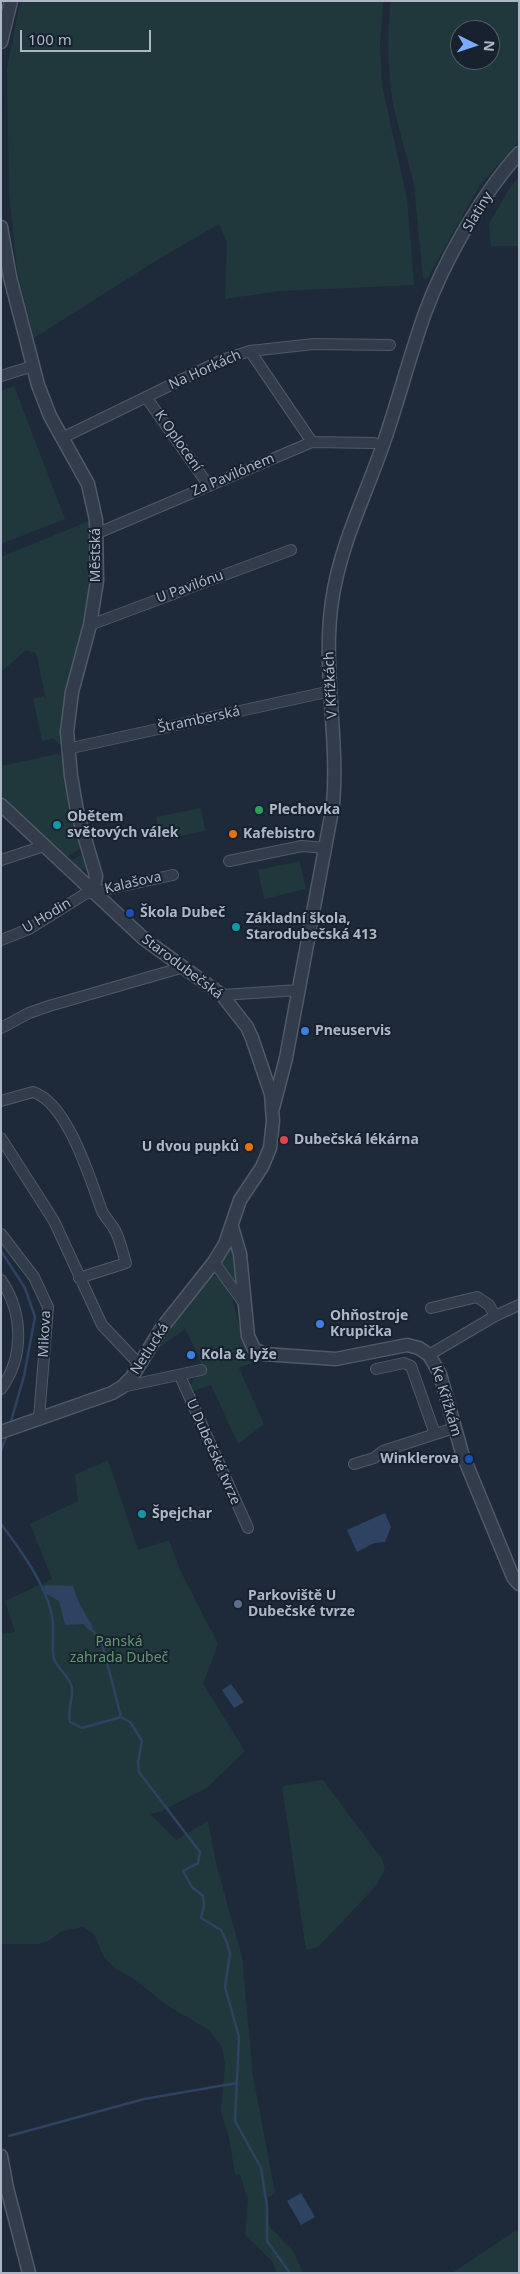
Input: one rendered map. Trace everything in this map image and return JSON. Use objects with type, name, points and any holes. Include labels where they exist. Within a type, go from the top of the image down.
[{"type":"street","points":[[2,33],[10,1]]},
{"type":"street","name":"Slatiny","points":[[441,274],[496,182],[519,153]]},
{"type":"street","name":"Městská","points":[[1,227],[10,277],[32,366],[44,403],[88,484],[98,533],[98,581],[90,625],[72,692],[68,748],[77,811],[96,876],[93,892]]},
{"type":"street","name":"V Křížkách","points":[[273,1108],[299,990],[326,848],[335,784],[329,633],[332,600],[339,568],[356,515],[385,440],[426,312],[441,274]]},
{"type":"street","name":"Na Horkách","points":[[62,438],[222,360],[250,351],[314,344],[390,345]]},
{"type":"street","points":[[250,351],[312,442]]},
{"type":"street","points":[[1,376],[32,366]]},
{"type":"street","name":"K Oplocení","points":[[146,397],[209,486]]},
{"type":"street","name":"Za Pavilónem","points":[[98,533],[312,442],[374,443]]},
{"type":"street","name":"U Pavilónu","points":[[90,625],[291,550]]},
{"type":"street","name":"Štramberská","points":[[68,748],[331,691]]},
{"type":"street","name":"Starodubečská","points":[[1,805],[144,939],[222,996],[246,1027],[265,1070],[273,1108],[267,1156],[240,1200],[232,1228]]},
{"type":"street","points":[[1,860],[44,846]]},
{"type":"street","points":[[229,861],[302,846],[326,848]]},
{"type":"street","name":"Kalašova","points":[[93,892],[173,874]]},
{"type":"street","name":"U Hodin","points":[[1,940],[29,929],[85,894],[93,892]]},
{"type":"street","points":[[1,1028],[29,1013],[49,1006],[184,967]]},
{"type":"street","points":[[222,996],[299,990]]},
{"type":"street","points":[[1,1102],[33,1092],[45,1097],[69,1131],[83,1156],[103,1214],[117,1234],[126,1262],[79,1278]]},
{"type":"street","points":[[1,1138],[54,1221],[102,1325],[140,1364]]},
{"type":"street","points":[[232,1228],[240,1254],[243,1302]]},
{"type":"street","name":"Netlucká","points":[[1,1432],[105,1396],[122,1387],[140,1364],[161,1329],[214,1262],[232,1228]]},
{"type":"street","name":"Mikova","points":[[1,1234],[34,1277],[48,1307],[40,1418]]},
{"type":"street","points":[[214,1262],[243,1302]]},
{"type":"street","name":"Mikova","points":[[1,1280],[13,1302],[18,1333],[16,1359],[1,1388]]},
{"type":"street","points":[[431,1308],[477,1297],[489,1305],[495,1316]]},
{"type":"street","name":"Ke Křížkám","points":[[243,1302],[250,1344],[254,1349],[264,1354],[336,1359],[407,1345],[419,1348],[429,1355],[440,1374],[454,1428],[476,1490],[516,1581]]},
{"type":"street","points":[[429,1355],[495,1316],[519,1305]]},
{"type":"street","points":[[376,1369],[404,1363],[411,1366],[435,1434]]},
{"type":"street","points":[[122,1387],[201,1370]]},
{"type":"street","name":"U Dubečské tvrze","points":[[180,1376],[248,1528]]},
{"type":"street","points":[[354,1464],[374,1458],[383,1451],[454,1428]]},
{"type":"street","points":[[1,2156],[29,2273]]},
{"type":"green space","points":[[20,1],[383,1],[380,44],[382,85],[407,199],[414,285],[279,291],[225,299],[227,243],[219,224],[154,262],[34,338],[17,270],[9,193],[7,69]]},
{"type":"green space","points":[[390,1],[519,1],[519,141],[480,185],[427,279],[423,278],[414,185],[393,105],[388,44]]},
{"type":"green space","points":[[519,177],[519,246],[491,246],[489,224],[509,189]]},
{"type":"green space","points":[[14,386],[65,519],[1,544],[1,391]]},
{"type":"green space","points":[[89,521],[90,579],[68,687],[61,744],[58,744],[54,738],[42,741],[33,699],[44,696],[46,700],[36,653],[26,650],[1,672],[1,557]]},
{"type":"green space","points":[[57,754],[64,757],[83,847],[65,858],[1,797],[1,766]]},
{"type":"green space","points":[[201,808],[205,831],[161,840],[156,817]]},
{"type":"green space","points":[[85,853],[88,867],[86,870],[80,871],[69,862]]},
{"type":"green space","points":[[300,861],[306,889],[264,899],[258,870]]},
{"type":"green space","points":[[229,1247],[233,1249],[237,1277],[234,1279],[222,1262]]},
{"type":"green space","points":[[210,1276],[219,1277],[232,1299],[245,1347],[252,1354],[264,1358],[239,1368],[264,1424],[238,1444],[211,1385],[194,1391],[191,1385],[194,1379],[204,1375],[198,1355],[185,1329],[156,1350],[174,1319]]},
{"type":"green space","name":"Panská zahrada Dubeč","points":[[108,1460],[138,1550],[169,1540],[180,1570],[218,1644],[203,1684],[245,1751],[208,1787],[162,1811],[150,1814],[176,1840],[208,1821],[216,1863],[242,1957],[253,2076],[275,2193],[268,2198],[269,2226],[293,2251],[303,2273],[272,2273],[276,2271],[272,2261],[245,2235],[248,2200],[240,2174],[235,2175],[229,2137],[221,2112],[225,2065],[222,2047],[209,2030],[168,2006],[134,1979],[116,1969],[104,1957],[94,1934],[83,1927],[62,1931],[48,1941],[39,1944],[1,1944],[1,1634],[15,1632],[5,1601],[52,1579],[30,1524],[78,1501],[75,1475]]},
{"type":"green space","points":[[200,1506],[206,1509],[208,1513],[190,1522],[187,1517],[188,1511],[194,1511]]},
{"type":"green space","points":[[323,1780],[382,1859],[385,1869],[376,1886],[318,1947],[306,1950],[282,1786]]},
{"type":"green space","points":[[515,2231],[519,2232],[519,2273],[452,2273]]},
{"type":"water","points":[[385,1513],[391,1527],[385,1542],[374,1543],[357,1552],[347,1530]]},
{"type":"water","points":[[47,1585],[73,1586],[79,1603],[93,1627],[90,1631],[83,1624],[65,1625],[59,1601],[46,1594],[43,1587]]},
{"type":"water","points":[[231,1684],[244,1702],[234,1708],[222,1690]]},
{"type":"water","points":[[301,2193],[315,2217],[301,2225],[287,2201]]},
{"type":"waterway","points":[[1,1251],[25,1288],[35,1317],[24,1376],[10,1425]]},
{"type":"waterway","points":[[1,1450],[7,1435]]},
{"type":"waterway","points":[[1,1524],[32,1568],[45,1593],[53,1622],[54,1659],[69,1680],[72,1688],[69,1713],[70,1722],[82,1728],[121,1717],[130,1722],[142,1741],[138,1762],[139,1772],[200,1852],[198,1863],[183,1871],[192,1887],[203,1896],[204,1906],[201,1918],[221,1930],[230,1954],[225,1987],[239,2037],[235,2121],[261,2168],[267,2207],[267,2241],[290,2273]]},
{"type":"waterway","points":[[90,1627],[102,1643],[121,1717]]},
{"type":"waterway","points":[[9,2136],[144,2099],[237,2083]]},
{"type":"place","name":"Plechovka","points":[[259,810]]},
{"type":"place","name":"Obětem světových válek","points":[[57,825]]},
{"type":"place","name":"Kafebistro","points":[[233,834]]},
{"type":"place","name":"Škola Dubeč","points":[[130,913]]},
{"type":"place","name":"Základní škola, Starodubečská 413","points":[[236,927]]},
{"type":"place","name":"Pneuservis","points":[[305,1031]]},
{"type":"place","name":"Dubečská lékárna","points":[[284,1140]]},
{"type":"place","name":"U dvou pupků","points":[[249,1147]]},
{"type":"place","name":"Ohňostroje Krupička","points":[[320,1324]]},
{"type":"place","name":"Kola & lyže","points":[[191,1355]]},
{"type":"place","name":"Winklerova","points":[[469,1459]]},
{"type":"place","name":"Špejchar","points":[[142,1514]]},
{"type":"place","name":"Parkoviště U Dubečské tvrze","points":[[238,1604]]}]
